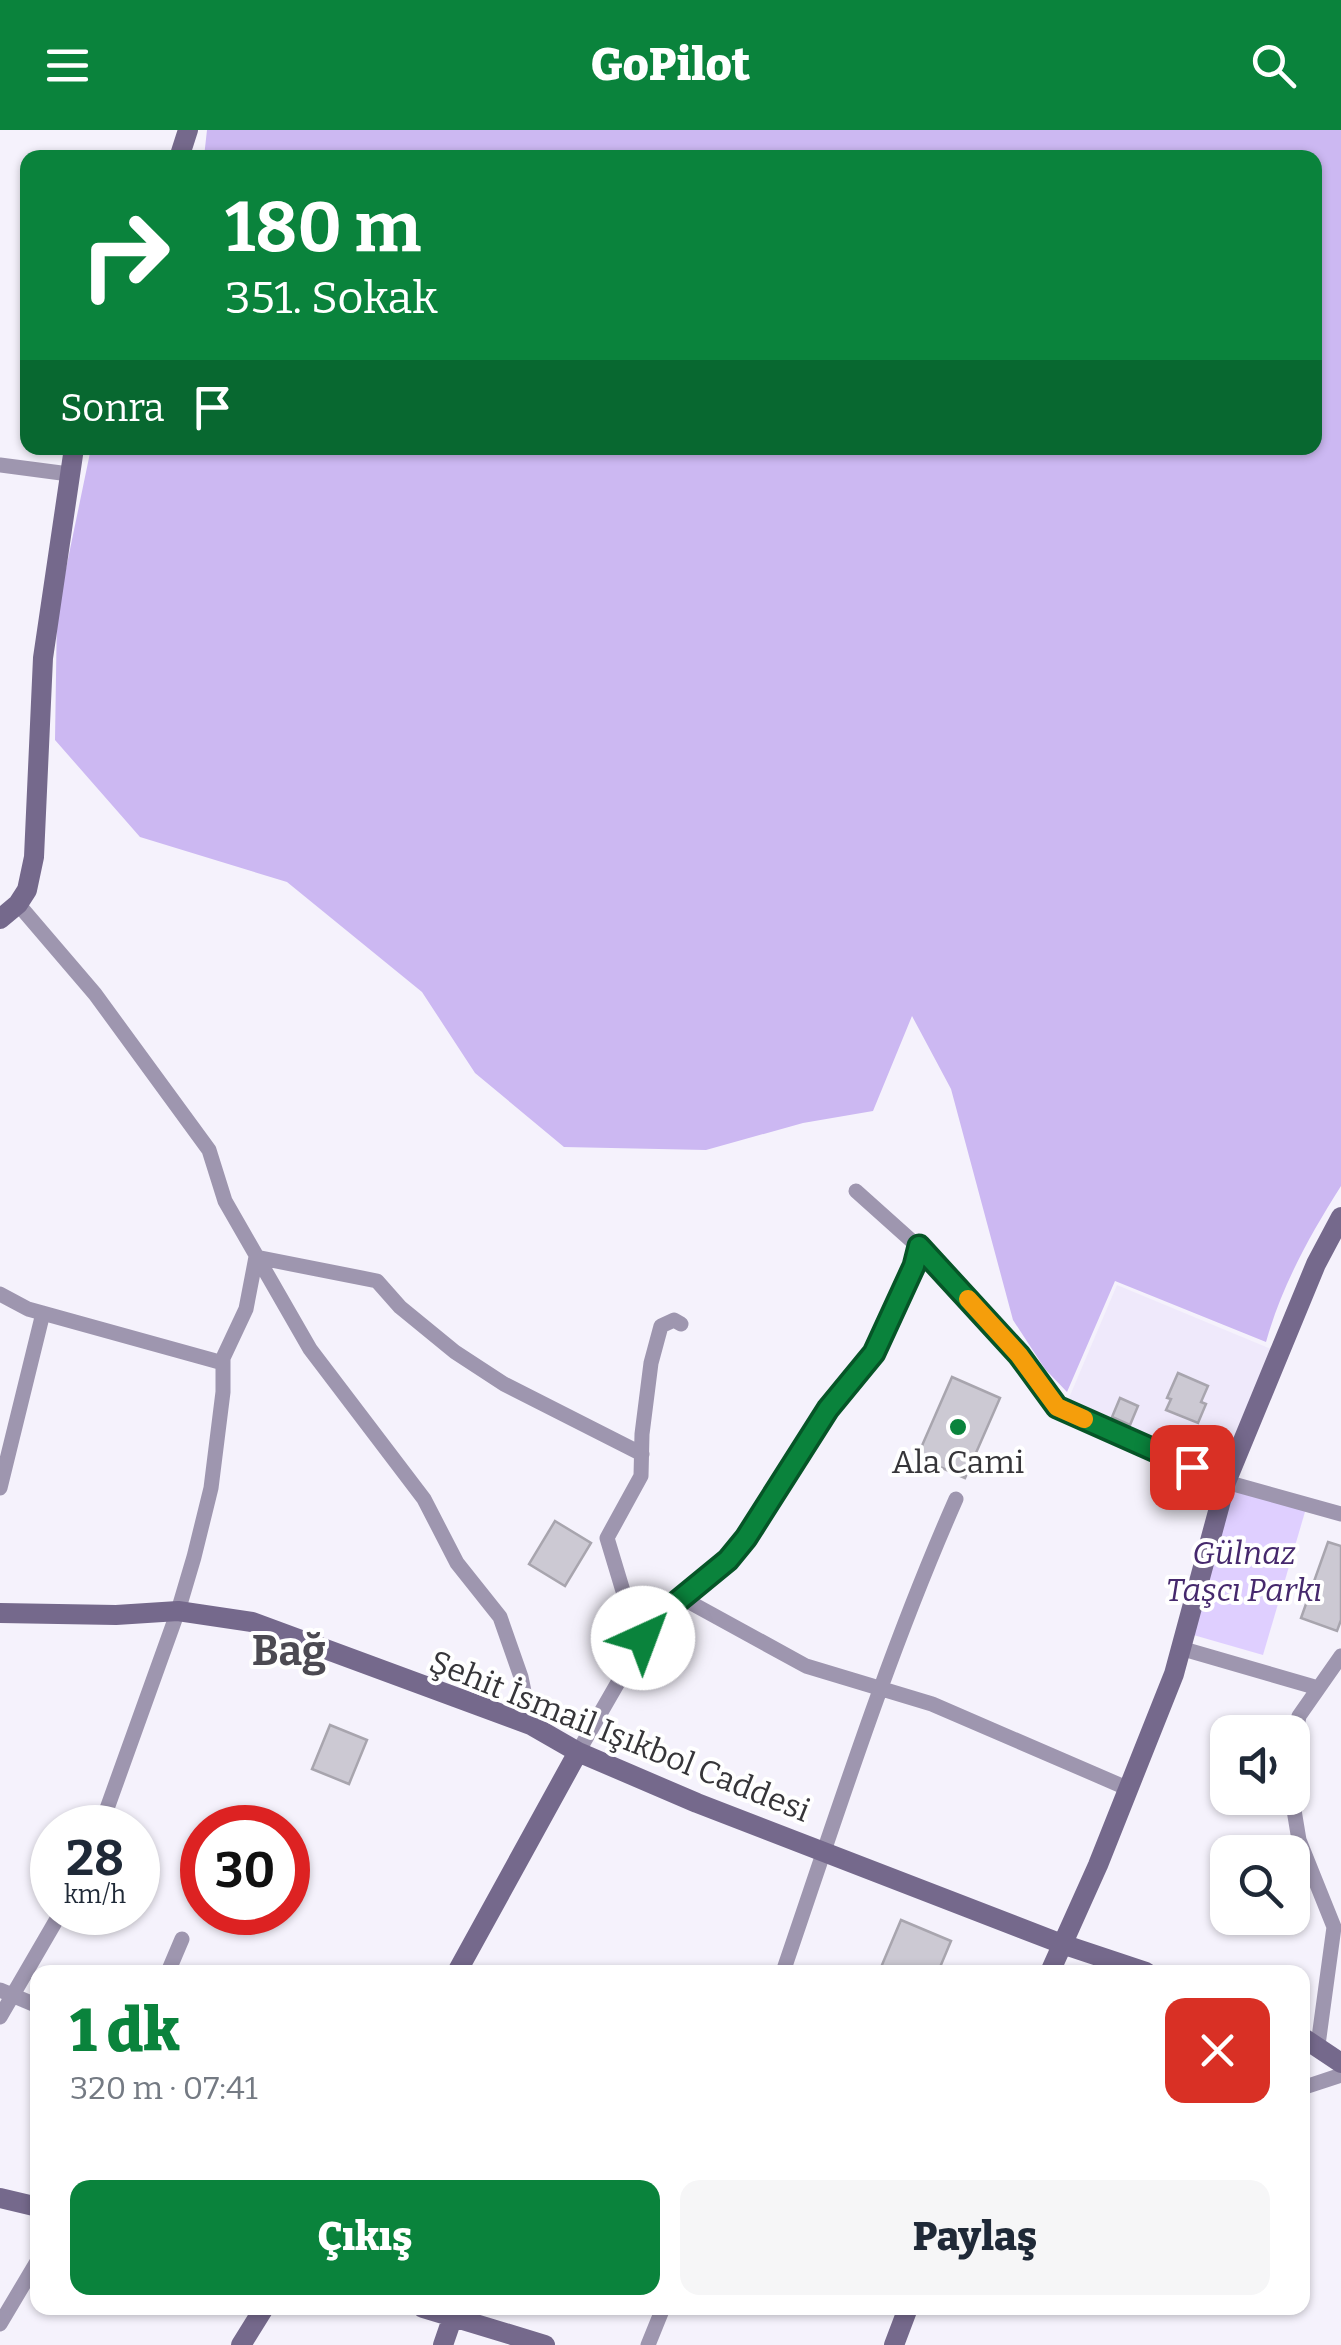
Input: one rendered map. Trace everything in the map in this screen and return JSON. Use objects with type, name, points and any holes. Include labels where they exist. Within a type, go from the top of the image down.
[{"type":"street","points":[[0,920],[27,890],[34,857],[43,658],[73,455]]},
{"type":"street","points":[[0,465],[69,474]]},
{"type":"street","points":[[18,904],[95,994],[209,1150],[225,1201],[310,1349],[424,1499],[458,1563],[500,1617],[521,1677],[531,1725]]},
{"type":"street","points":[[856,1191],[919,1246],[1019,1355],[1057,1407],[1226,1482],[1341,1514]]},
{"type":"street","points":[[1053,1965],[1098,1865],[1174,1674],[1226,1482],[1316,1264],[1341,1217]]},
{"type":"street","points":[[461,1965],[643,1638],[682,1598],[728,1560],[746,1538],[828,1409],[874,1353],[914,1266],[919,1246]]},
{"type":"street","points":[[108,1805],[178,1611],[211,1488],[223,1363],[246,1309],[256,1257]]},
{"type":"street","points":[[256,1257],[376,1281],[400,1308],[488,1374],[642,1454]]},
{"type":"street","points":[[0,1294],[43,1313],[223,1363]]},
{"type":"street","points":[[0,1488],[43,1313]]},
{"type":"street","points":[[643,1638],[629,1611],[607,1538],[641,1476],[652,1363],[661,1326],[674,1320],[681,1324]]},
{"type":"street","points":[[785,1965],[882,1689],[956,1500]]},
{"type":"street","points":[[682,1598],[806,1666],[932,1704],[1128,1789]]},
{"type":"street","name":"Şehit İsmail Işıkbol Caddesi","points":[[0,1613],[178,1611],[252,1622],[531,1725],[578,1752],[697,1803],[1125,1965]]},
{"type":"street","points":[[1180,1648],[1318,1688]]},
{"type":"street","points":[[1300,1715],[1341,1657]]},
{"type":"street","points":[[1295,1815],[1299,1840],[1334,1927],[1310,2041],[1341,2063]]},
{"type":"street","points":[[0,2017],[6,1993],[45,1935]]},
{"type":"street","points":[[171,1965],[182,1939]]},
{"type":"street","points":[[6,1993],[30,2003]]},
{"type":"street","points":[[1310,2085],[1341,2075]]},
{"type":"street","points":[[0,2198],[30,2205]]},
{"type":"street","points":[[0,2324],[30,2273]]},
{"type":"street","points":[[241,2345],[260,2315]]},
{"type":"street","points":[[449,2315],[545,2345]]},
{"type":"street","points":[[648,2345],[660,2315]]},
{"type":"street","points":[[894,2345],[905,2315]]},
{"type":"street","points":[[443,2345],[453,2316]]},
{"type":"shaded area","points":[[207,130],[1341,130],[1341,1186],[1298,1261],[1266,1342],[1115,1281],[1067,1392],[1045,1369],[1013,1320],[951,1089],[912,1016],[873,1111],[803,1123],[706,1150],[564,1147],[475,1073],[422,992],[287,882],[140,837],[55,740],[57,612],[90,455],[1322,455],[1322,150],[205,150]]},
{"type":"shaded area","points":[[1117,1285],[1271,1349],[1220,1469],[1066,1405]]},
{"type":"green space","name":"Gülnaz Taşcı Parkı","points":[[1226,1482],[1307,1505],[1263,1655],[1183,1632]]},
{"type":"building","points":[[1178,1373],[1208,1386],[1198,1423],[1166,1410]]},
{"type":"building","name":"Ala Cami","points":[[952,1377],[1000,1398],[965,1478],[917,1457]]},
{"type":"building","points":[[1120,1398],[1138,1406],[1130,1425],[1112,1417]]},
{"type":"building","points":[[555,1521],[591,1543],[565,1586],[529,1564]]},
{"type":"building","points":[[1328,1542],[1341,1546],[1341,1620],[1337,1631],[1301,1618]]},
{"type":"building","points":[[330,1725],[367,1740],[349,1784],[312,1769]]},
{"type":"building","points":[[901,1920],[951,1941],[941,1965],[882,1965]]},
{"type":"slow traffic","points":[[968,1299],[1019,1355],[1057,1407],[1084,1419]]},
{"type":"place","name":"Ala Cami","points":[[958,1427]]},
{"type":"district","name":"Bağ","points":[[289,1651]]},
{"type":"route","points":[[643,1638],[672,1606],[728,1560],[746,1538],[828,1409],[874,1353],[914,1266],[919,1246],[1019,1355],[1057,1407],[1192,1467]]}]
